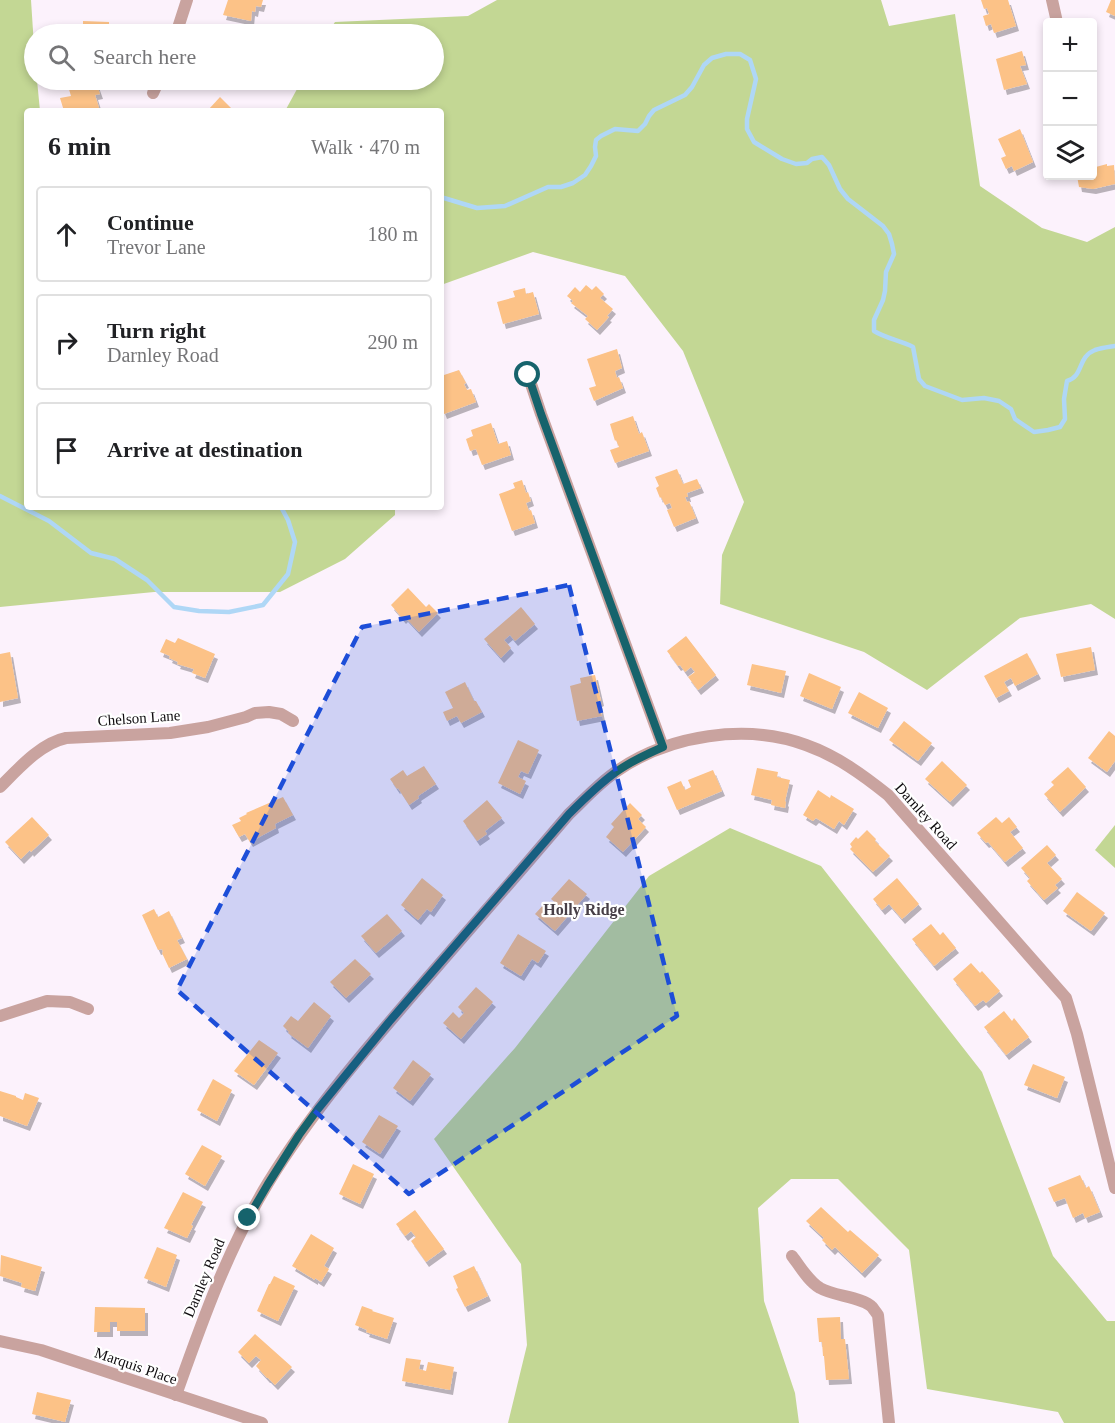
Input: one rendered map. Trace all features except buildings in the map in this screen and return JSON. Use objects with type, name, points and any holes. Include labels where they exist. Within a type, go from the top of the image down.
[{"type":"street","points":[[179,24],[187,0]]},
{"type":"street","points":[[1052,0],[1057,18]]},
{"type":"street","points":[[528,375],[663,747]]},
{"type":"street","name":"Chelson Lane","points":[[0,787],[21,767],[57,740],[170,733],[208,727],[255,713],[281,714],[293,721]]},
{"type":"street","name":"Darnley Road","points":[[176,1395],[207,1307],[228,1257],[268,1184],[318,1109],[389,1022],[569,814],[617,771],[639,757],[679,742],[708,736],[737,734],[790,740],[834,757],[860,772],[888,795],[1066,998],[1080,1045],[1115,1188]]},
{"type":"street","points":[[0,1016],[47,1001],[70,1002],[88,1009]]},
{"type":"street","points":[[792,1256],[819,1288],[867,1303],[878,1315],[889,1423]]},
{"type":"street","name":"Marquis Place","points":[[0,1341],[41,1350],[262,1423]]},
{"type":"highlighted area","points":[[569,585],[677,1016],[409,1194],[177,990],[362,627]]},
{"type":"green space","points":[[0,0],[31,0],[33,24],[24,24],[24,90],[38,90],[40,108],[24,108],[24,510],[395,510],[395,515],[345,559],[280,592],[154,592],[0,607]]},
{"type":"green space","points":[[497,0],[881,0],[889,26],[955,14],[980,186],[1042,228],[1087,242],[1115,227],[1115,619],[1091,604],[1020,618],[927,690],[864,652],[720,604],[722,555],[744,502],[683,351],[625,276],[533,252],[444,284],[444,108],[287,108],[297,90],[444,90],[444,24],[334,24],[335,22],[468,16]]},
{"type":"green space","points":[[1115,825],[1115,868],[1095,850]]},
{"type":"green space","points":[[730,828],[821,866],[982,1072],[1053,1256],[1107,1321],[1115,1321],[1115,1423],[1064,1423],[1058,1412],[927,1389],[909,1250],[838,1179],[791,1179],[758,1208],[764,1301],[795,1393],[799,1423],[508,1423],[527,1345],[521,1264],[434,1139],[515,1048],[649,876]]},
{"type":"waterway","points":[[444,198],[477,208],[505,206],[548,187],[561,187],[573,183],[585,175],[591,166],[596,156],[596,140],[601,136],[615,129],[638,131],[654,110],[685,95],[704,65],[712,58],[726,54],[740,54],[750,60],[756,79],[747,119],[747,129],[754,142],[782,159],[796,164],[807,163],[812,159],[822,157],[848,199],[883,226],[889,234],[894,254],[886,272],[885,291],[874,320],[874,331],[913,347],[919,379],[925,386],[962,400],[984,398],[999,401],[1011,409],[1015,419],[1034,432],[1048,430],[1060,427],[1065,419],[1064,399],[1067,381],[1076,375],[1085,357],[1095,350],[1115,346]]},
{"type":"waterway","points":[[0,496],[24,508]]},
{"type":"waterway","points":[[27,510],[49,521],[91,553],[115,559],[147,580],[174,607],[229,612],[263,605],[288,574],[295,542],[283,510]]},
{"type":"district","name":"Holly Ridge","points":[[584,909]]},
{"type":"route","points":[[248,1218],[299,1135],[318,1109],[389,1022],[569,814],[617,771],[639,757],[663,747],[528,375]]}]
